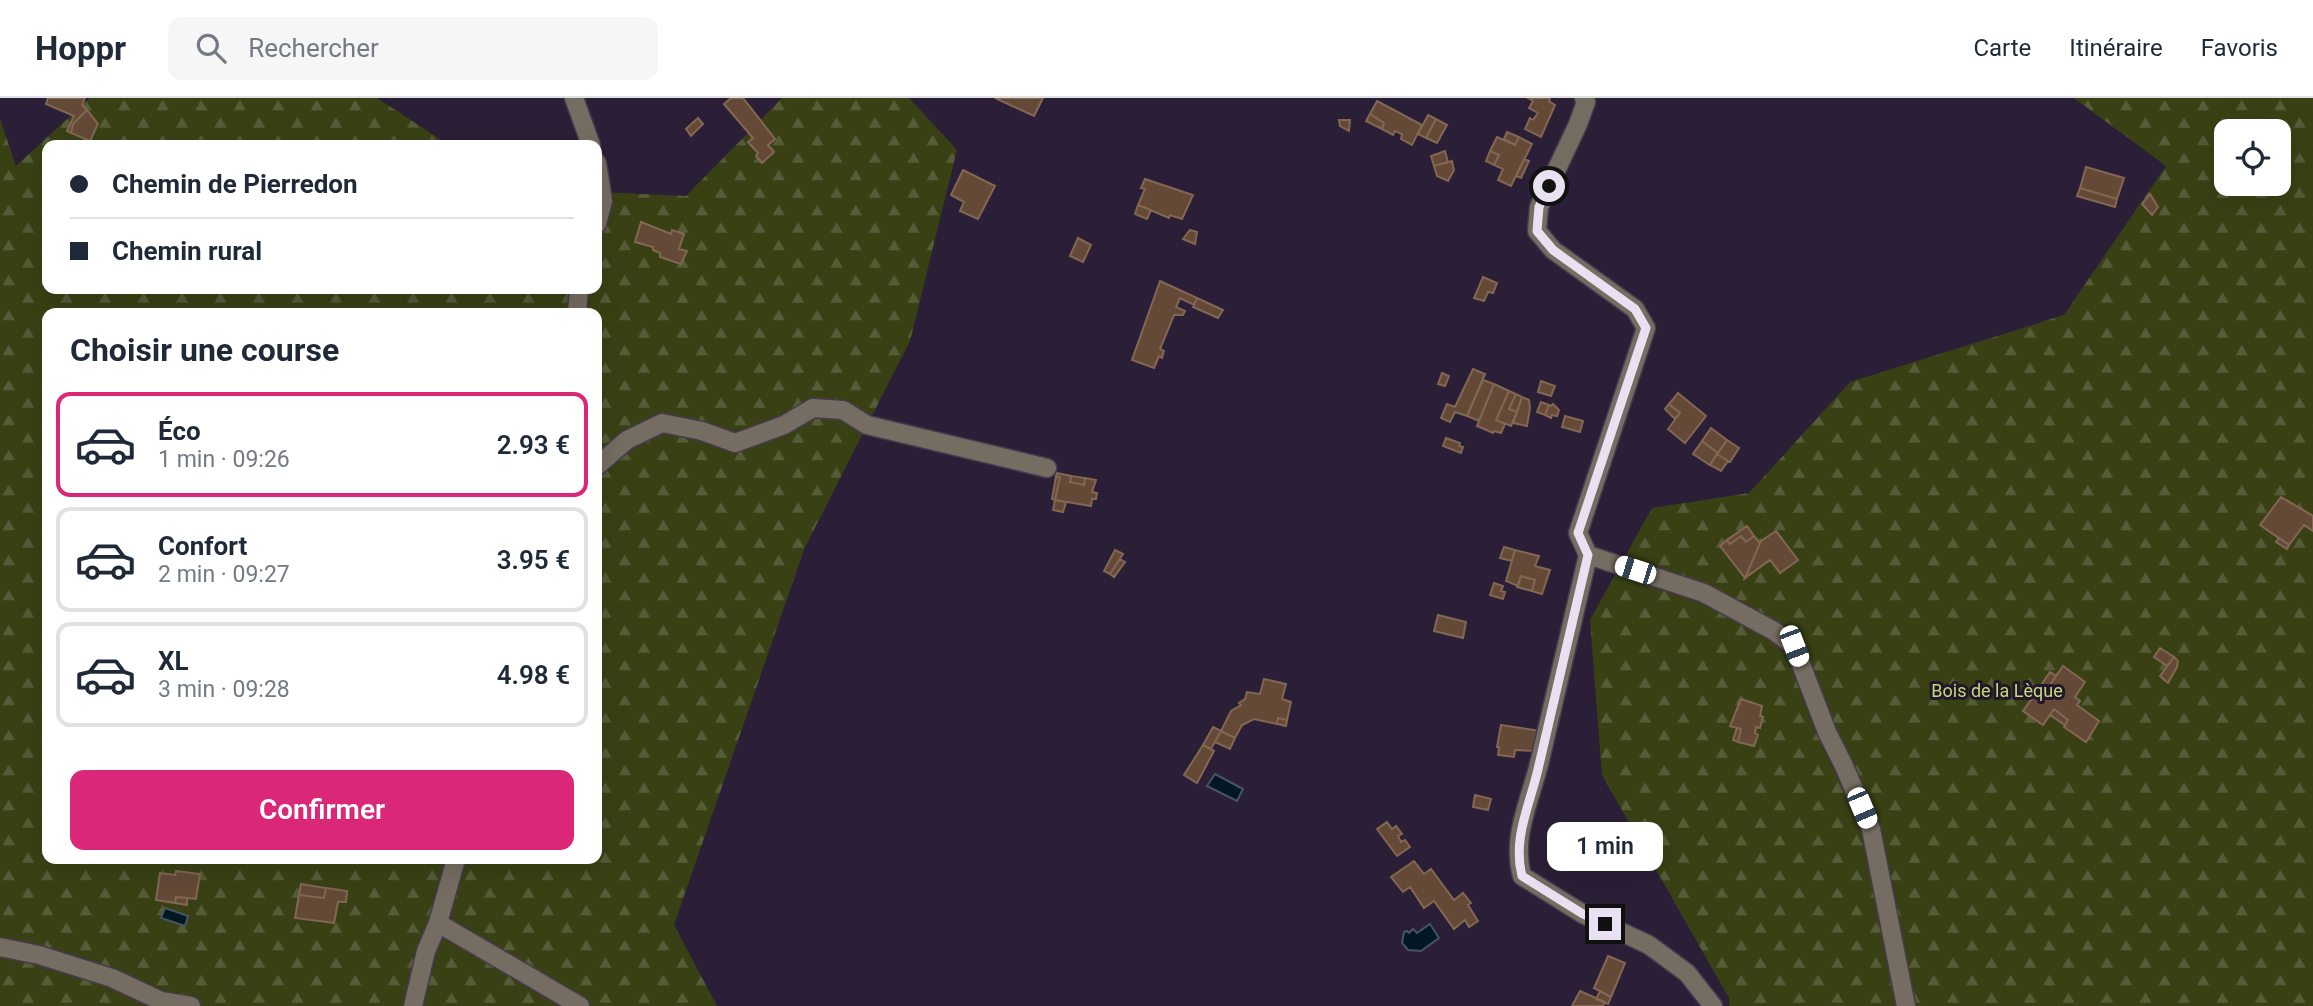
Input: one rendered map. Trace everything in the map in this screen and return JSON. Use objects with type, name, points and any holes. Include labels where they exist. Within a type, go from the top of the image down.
[{"type":"street","points":[[574,98],[589,140]]},
{"type":"street","points":[[1584,98],[1586,102],[1578,124],[1539,207],[1537,231],[1553,250],[1635,309],[1646,328],[1578,533],[1588,555],[1537,775],[1521,830],[1517,857],[1522,876],[1583,914],[1649,945],[1687,973],[1713,1006]]},
{"type":"street","points":[[602,462],[627,440],[662,423],[702,431],[736,443],[784,425],[813,408],[843,410],[867,425],[1047,468]]},
{"type":"street","points":[[1588,555],[1704,593],[1774,631],[1794,646],[1826,732],[1871,829],[1906,1006]]},
{"type":"street","points":[[413,1006],[426,951],[438,923],[455,864]]},
{"type":"street","points":[[438,923],[580,1006]]},
{"type":"street","points":[[0,947],[39,955],[112,978],[161,1001],[191,1006]]},
{"type":"green space","points":[[90,98],[377,98],[441,140],[44,140]]},
{"type":"green space","points":[[782,98],[909,98],[957,150],[910,341],[805,547],[674,925],[717,1006],[0,1006],[0,119],[16,166],[42,142],[42,294],[602,294],[602,192],[686,196]]},
{"type":"green space","name":"Bois de la Lèque","points":[[2074,98],[2313,98],[2313,1006],[1729,1006],[1729,998],[1602,775],[1590,620],[1652,508],[1749,493],[1850,382],[2064,315],[2166,166]]},
{"type":"water","points":[[1215,774],[1243,789],[1237,801],[1207,786]]},
{"type":"water","points":[[165,908],[188,916],[185,926],[161,918]]},
{"type":"water","points":[[1430,924],[1439,938],[1421,951],[1408,950],[1402,943],[1404,932],[1409,933],[1413,929],[1417,933]]},
{"type":"building","points":[[48,98],[85,98],[82,105],[87,110],[73,124],[71,133],[67,131],[74,116],[46,104]]},
{"type":"building","points":[[731,98],[743,98],[775,139],[768,145],[774,152],[762,163],[756,156],[758,153],[748,142],[753,138],[724,104]]},
{"type":"building","points":[[995,98],[1043,98],[1034,116]]},
{"type":"building","points":[[1528,98],[1550,98],[1549,101],[1555,105],[1541,137],[1525,129],[1530,118],[1533,120],[1538,113],[1529,108],[1533,101]]},
{"type":"building","points":[[1377,101],[1422,125],[1412,145],[1401,139],[1402,134],[1395,131],[1393,135],[1382,129],[1384,123],[1370,114]]},
{"type":"building","points":[[87,110],[98,124],[90,140],[88,140],[71,133],[73,124]]},
{"type":"building","points":[[1370,114],[1384,123],[1382,129],[1366,121]]},
{"type":"building","points":[[1428,115],[1436,119],[1426,138],[1418,134]]},
{"type":"building","points":[[698,118],[703,124],[691,136],[686,129]]},
{"type":"building","points":[[1436,119],[1447,125],[1437,143],[1426,138]]},
{"type":"building","points":[[1339,120],[1350,120],[1349,131],[1340,126]]},
{"type":"building","points":[[1507,132],[1519,137],[1515,145],[1504,139]]},
{"type":"building","points":[[1497,137],[1515,145],[1519,137],[1532,144],[1511,186],[1498,180],[1503,169],[1494,165],[1499,155],[1490,151]]},
{"type":"building","points":[[1445,151],[1448,162],[1434,166],[1431,156]]},
{"type":"building","points":[[1490,151],[1499,155],[1494,165],[1486,161]]},
{"type":"building","points":[[1524,159],[1529,161],[1521,178],[1516,176]]},
{"type":"building","points":[[1452,161],[1454,170],[1448,181],[1437,176],[1434,166]]},
{"type":"building","points":[[2086,167],[2124,178],[2117,199],[2080,188]]},
{"type":"building","points":[[963,170],[995,186],[978,219],[960,211],[964,202],[951,195]]},
{"type":"building","points":[[1145,179],[1193,195],[1182,219],[1170,215],[1169,218],[1138,205],[1145,189],[1141,188]]},
{"type":"building","points":[[2080,188],[2117,199],[2115,207],[2077,196]]},
{"type":"building","points":[[2150,194],[2158,207],[2152,215],[2142,204]]},
{"type":"building","points":[[1138,205],[1151,210],[1147,219],[1135,214]]},
{"type":"building","points":[[641,222],[671,234],[672,230],[684,234],[679,249],[687,251],[681,264],[660,257],[660,253],[653,250],[653,247],[635,242]]},
{"type":"building","points":[[1190,230],[1197,232],[1195,244],[1183,239]]},
{"type":"building","points":[[1078,238],[1091,245],[1083,262],[1070,256]]},
{"type":"building","points":[[1483,277],[1497,283],[1493,293],[1488,292],[1484,301],[1474,298]]},
{"type":"building","points":[[1160,281],[1197,298],[1194,305],[1180,298],[1176,307],[1185,311],[1183,315],[1174,315],[1160,349],[1164,351],[1162,358],[1159,356],[1154,368],[1132,360]]},
{"type":"building","points":[[1197,298],[1223,310],[1218,318],[1193,307]]},
{"type":"building","points":[[1473,369],[1485,374],[1467,416],[1455,412],[1450,422],[1441,418],[1447,404],[1455,407]]},
{"type":"building","points":[[1442,373],[1449,376],[1445,386],[1438,384]]},
{"type":"building","points":[[1483,380],[1494,384],[1479,421],[1467,416]]},
{"type":"building","points":[[1541,381],[1555,386],[1551,396],[1538,392]]},
{"type":"building","points":[[1494,384],[1509,391],[1496,420],[1505,424],[1501,433],[1493,433],[1477,426]]},
{"type":"building","points":[[1509,391],[1516,394],[1509,409],[1517,412],[1511,426],[1496,420]]},
{"type":"building","points":[[1678,393],[1706,416],[1685,443],[1668,429],[1680,413],[1669,404]]},
{"type":"building","points":[[1516,394],[1522,397],[1517,412],[1509,409]]},
{"type":"building","points":[[1522,397],[1529,400],[1527,426],[1513,423]]},
{"type":"building","points":[[1541,402],[1549,405],[1545,415],[1537,412]]},
{"type":"building","points":[[1553,404],[1559,410],[1557,416],[1552,415],[1551,418],[1545,415],[1549,405]]},
{"type":"building","points":[[1669,404],[1680,413],[1675,419],[1665,409]]},
{"type":"building","points":[[1565,416],[1583,421],[1580,432],[1562,427]]},
{"type":"building","points":[[1711,428],[1727,440],[1718,453],[1702,441]]},
{"type":"building","points":[[1446,438],[1460,443],[1459,446],[1463,447],[1461,453],[1443,446]]},
{"type":"building","points":[[1727,440],[1739,448],[1730,462],[1717,454]]},
{"type":"building","points":[[1702,441],[1718,453],[1710,465],[1693,454]]},
{"type":"building","points":[[1717,454],[1728,461],[1721,471],[1710,465]]},
{"type":"building","points":[[1057,473],[1071,476],[1070,482],[1084,485],[1085,478],[1096,480],[1092,492],[1097,493],[1096,499],[1092,499],[1091,506],[1055,500],[1060,477],[1056,476]]},
{"type":"building","points":[[1056,476],[1060,477],[1055,500],[1052,499]]},
{"type":"building","points":[[1071,476],[1085,478],[1084,485],[1070,482]]},
{"type":"building","points":[[2281,497],[2313,516],[2313,531],[2304,525],[2289,545],[2260,525]]},
{"type":"building","points":[[1055,500],[1066,502],[1063,512],[1053,510]]},
{"type":"building","points":[[1747,526],[1754,536],[1746,542],[1741,536],[1730,544],[1727,540]]},
{"type":"building","points":[[1776,531],[1798,560],[1780,573],[1770,560],[1745,578],[1761,541]]},
{"type":"building","points":[[1741,536],[1746,542],[1754,536],[1761,541],[1745,578],[1720,546],[1727,540],[1730,544]]},
{"type":"building","points":[[2279,538],[2289,545],[2287,549],[2276,542]]},
{"type":"building","points":[[1504,547],[1515,550],[1512,561],[1500,558]]},
{"type":"building","points":[[1115,550],[1123,554],[1110,574],[1104,571]]},
{"type":"building","points":[[1515,550],[1539,556],[1535,566],[1550,570],[1542,594],[1532,591],[1535,580],[1521,576],[1518,586],[1506,581]]},
{"type":"building","points":[[1120,559],[1125,562],[1114,577],[1110,574]]},
{"type":"building","points":[[1521,576],[1535,580],[1532,591],[1517,587]]},
{"type":"building","points":[[1494,583],[1503,586],[1503,599],[1490,595]]},
{"type":"building","points":[[1438,615],[1466,622],[1463,638],[1434,631]]},
{"type":"building","points":[[2160,648],[2174,657],[2167,666],[2154,657]]},
{"type":"building","points":[[2174,657],[2178,661],[2177,667],[2168,683],[2160,676]]},
{"type":"building","points":[[2063,666],[2085,682],[2075,697],[2080,701],[2077,705],[2099,721],[2086,742],[2064,727],[2068,720],[2054,709],[2043,725],[2023,711],[2035,694],[2041,698]]},
{"type":"building","points":[[2050,672],[2056,676],[2041,698],[2035,694]]},
{"type":"building","points":[[1264,679],[1286,684],[1282,699],[1291,702],[1287,720],[1278,718],[1277,724],[1254,719],[1242,725],[1235,738],[1221,731],[1231,711],[1241,705],[1239,703],[1245,699],[1247,692],[1260,694]]},
{"type":"building","points":[[1741,699],[1762,706],[1760,716],[1763,717],[1760,728],[1756,727],[1755,733],[1758,735],[1754,746],[1738,742],[1741,729],[1730,726]]},
{"type":"building","points":[[2054,709],[2068,720],[2065,725],[2050,715]]},
{"type":"building","points":[[1278,718],[1287,720],[1286,726],[1277,724]]},
{"type":"building","points":[[1501,725],[1541,731],[1537,751],[1515,750],[1514,757],[1498,755]]},
{"type":"building","points":[[1213,727],[1221,731],[1211,749],[1203,745]]},
{"type":"building","points":[[1737,728],[1741,729],[1738,742],[1733,740]]},
{"type":"building","points":[[1221,731],[1235,738],[1230,749],[1215,742]]},
{"type":"building","points":[[1203,745],[1214,751],[1197,783],[1184,775]]},
{"type":"building","points":[[1475,795],[1491,799],[1488,810],[1473,807]]},
{"type":"building","points":[[1387,822],[1392,829],[1396,826],[1402,834],[1398,836],[1401,842],[1405,840],[1410,847],[1397,856],[1377,829]]},
{"type":"building","points":[[1414,861],[1424,874],[1431,869],[1454,900],[1463,893],[1471,903],[1468,905],[1478,921],[1469,927],[1465,920],[1454,929],[1434,901],[1424,908],[1410,887],[1403,892],[1391,877]]},
{"type":"building","points":[[176,871],[200,874],[196,899],[176,897],[175,903],[156,900],[160,873],[175,875]]},
{"type":"building","points":[[301,884],[326,888],[324,898],[299,895]]},
{"type":"building","points":[[326,888],[347,891],[346,902],[338,902],[334,923],[295,918],[299,895],[324,898]]},
{"type":"building","points":[[176,897],[187,898],[187,905],[175,903]]},
{"type":"building","points":[[1608,956],[1625,963],[1611,997],[1594,988]]},
{"type":"building","points":[[1580,991],[1605,1002],[1603,1006],[1572,1006]]},
{"type":"building","points":[[1600,991],[1611,997],[1608,1004],[1596,999]]},
{"type":"route","points":[[1549,186],[1539,207],[1537,231],[1553,250],[1635,309],[1646,328],[1578,533],[1588,555],[1537,775],[1521,830],[1517,857],[1522,876],[1583,914],[1605,924]]}]
